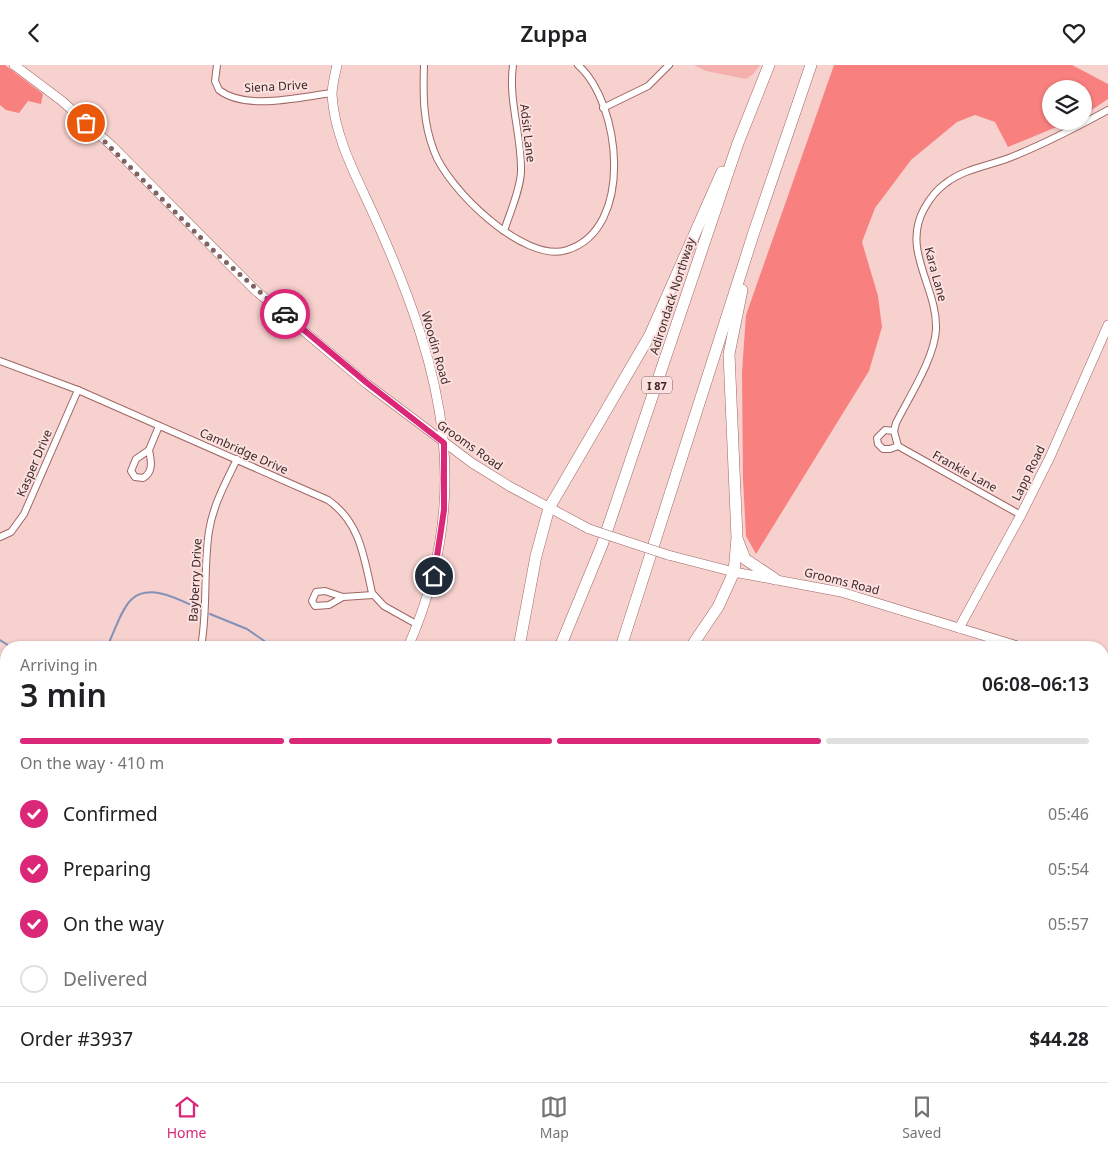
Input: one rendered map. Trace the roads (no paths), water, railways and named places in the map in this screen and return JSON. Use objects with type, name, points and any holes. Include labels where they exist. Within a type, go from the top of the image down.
[{"type":"highway","name":"Adirondack Northway","points":[[562,641],[602,545],[747,119],[769,65]]},
{"type":"highway","points":[[623,641],[754,232],[811,65]]},
{"type":"highway","points":[[520,641],[536,556],[549,508],[650,335],[747,119]]},
{"type":"highway","points":[[695,641],[718,607],[734,572],[737,539],[729,354],[754,232]]},
{"type":"highway","points":[[737,539],[745,559],[775,579]]},
{"type":"street","name":"Grooms Road","points":[[14,65],[62,101],[112,146],[255,290],[444,443],[472,463],[549,508],[589,529],[668,555],[734,572],[841,592],[1002,641]]},
{"type":"street","name":"Siena Drive","points":[[217,65],[215,81],[219,90],[237,99],[272,100],[332,93]]},
{"type":"street","name":"Woodin Road","points":[[336,65],[332,93],[338,129],[345,152],[381,230],[414,315],[433,377],[440,412],[446,473],[439,556],[418,625],[411,641]]},
{"type":"street","points":[[424,65],[425,119],[437,159],[456,187],[504,231],[536,248],[557,251],[567,250],[592,233],[609,200],[614,177],[615,150],[604,108],[596,91],[578,65]]},
{"type":"street","name":"Adsit Lane","points":[[504,231],[521,174],[521,158],[511,95],[513,65]]},
{"type":"street","points":[[604,108],[648,85],[669,65]]},
{"type":"street","name":"Kara Lane","points":[[894,431],[896,423],[928,357],[936,330],[933,307],[916,251],[918,221],[928,201],[936,191],[956,176],[1010,157],[1108,110]]},
{"type":"street","name":"Lapp Road","points":[[960,628],[1050,457],[1108,325]]},
{"type":"street","name":"Cambridge Drive","points":[[0,361],[78,390],[328,500],[344,512],[355,527],[373,595]]},
{"type":"street","name":"Kasper Drive","points":[[0,537],[11,531],[24,514],[78,390]]},
{"type":"street","points":[[418,423],[425,426],[432,424],[440,412]]},
{"type":"street","points":[[149,450],[159,426]]},
{"type":"street","points":[[894,431],[898,445],[890,449],[883,449],[877,441],[881,432],[894,431]]},
{"type":"street","name":"Frankie Lane","points":[[898,445],[1021,515]]},
{"type":"street","name":"Bayberry Drive","points":[[202,641],[206,619],[206,561],[210,529],[220,494],[238,459]]},
{"type":"street","points":[[446,473],[449,464],[455,461],[472,463]]},
{"type":"street","points":[[343,597],[373,595],[384,606],[418,625]]},
{"type":"waterway","points":[[110,641],[128,603],[140,594],[148,592],[167,595],[202,610]]},
{"type":"waterway","points":[[210,614],[247,629],[264,641]]}]
